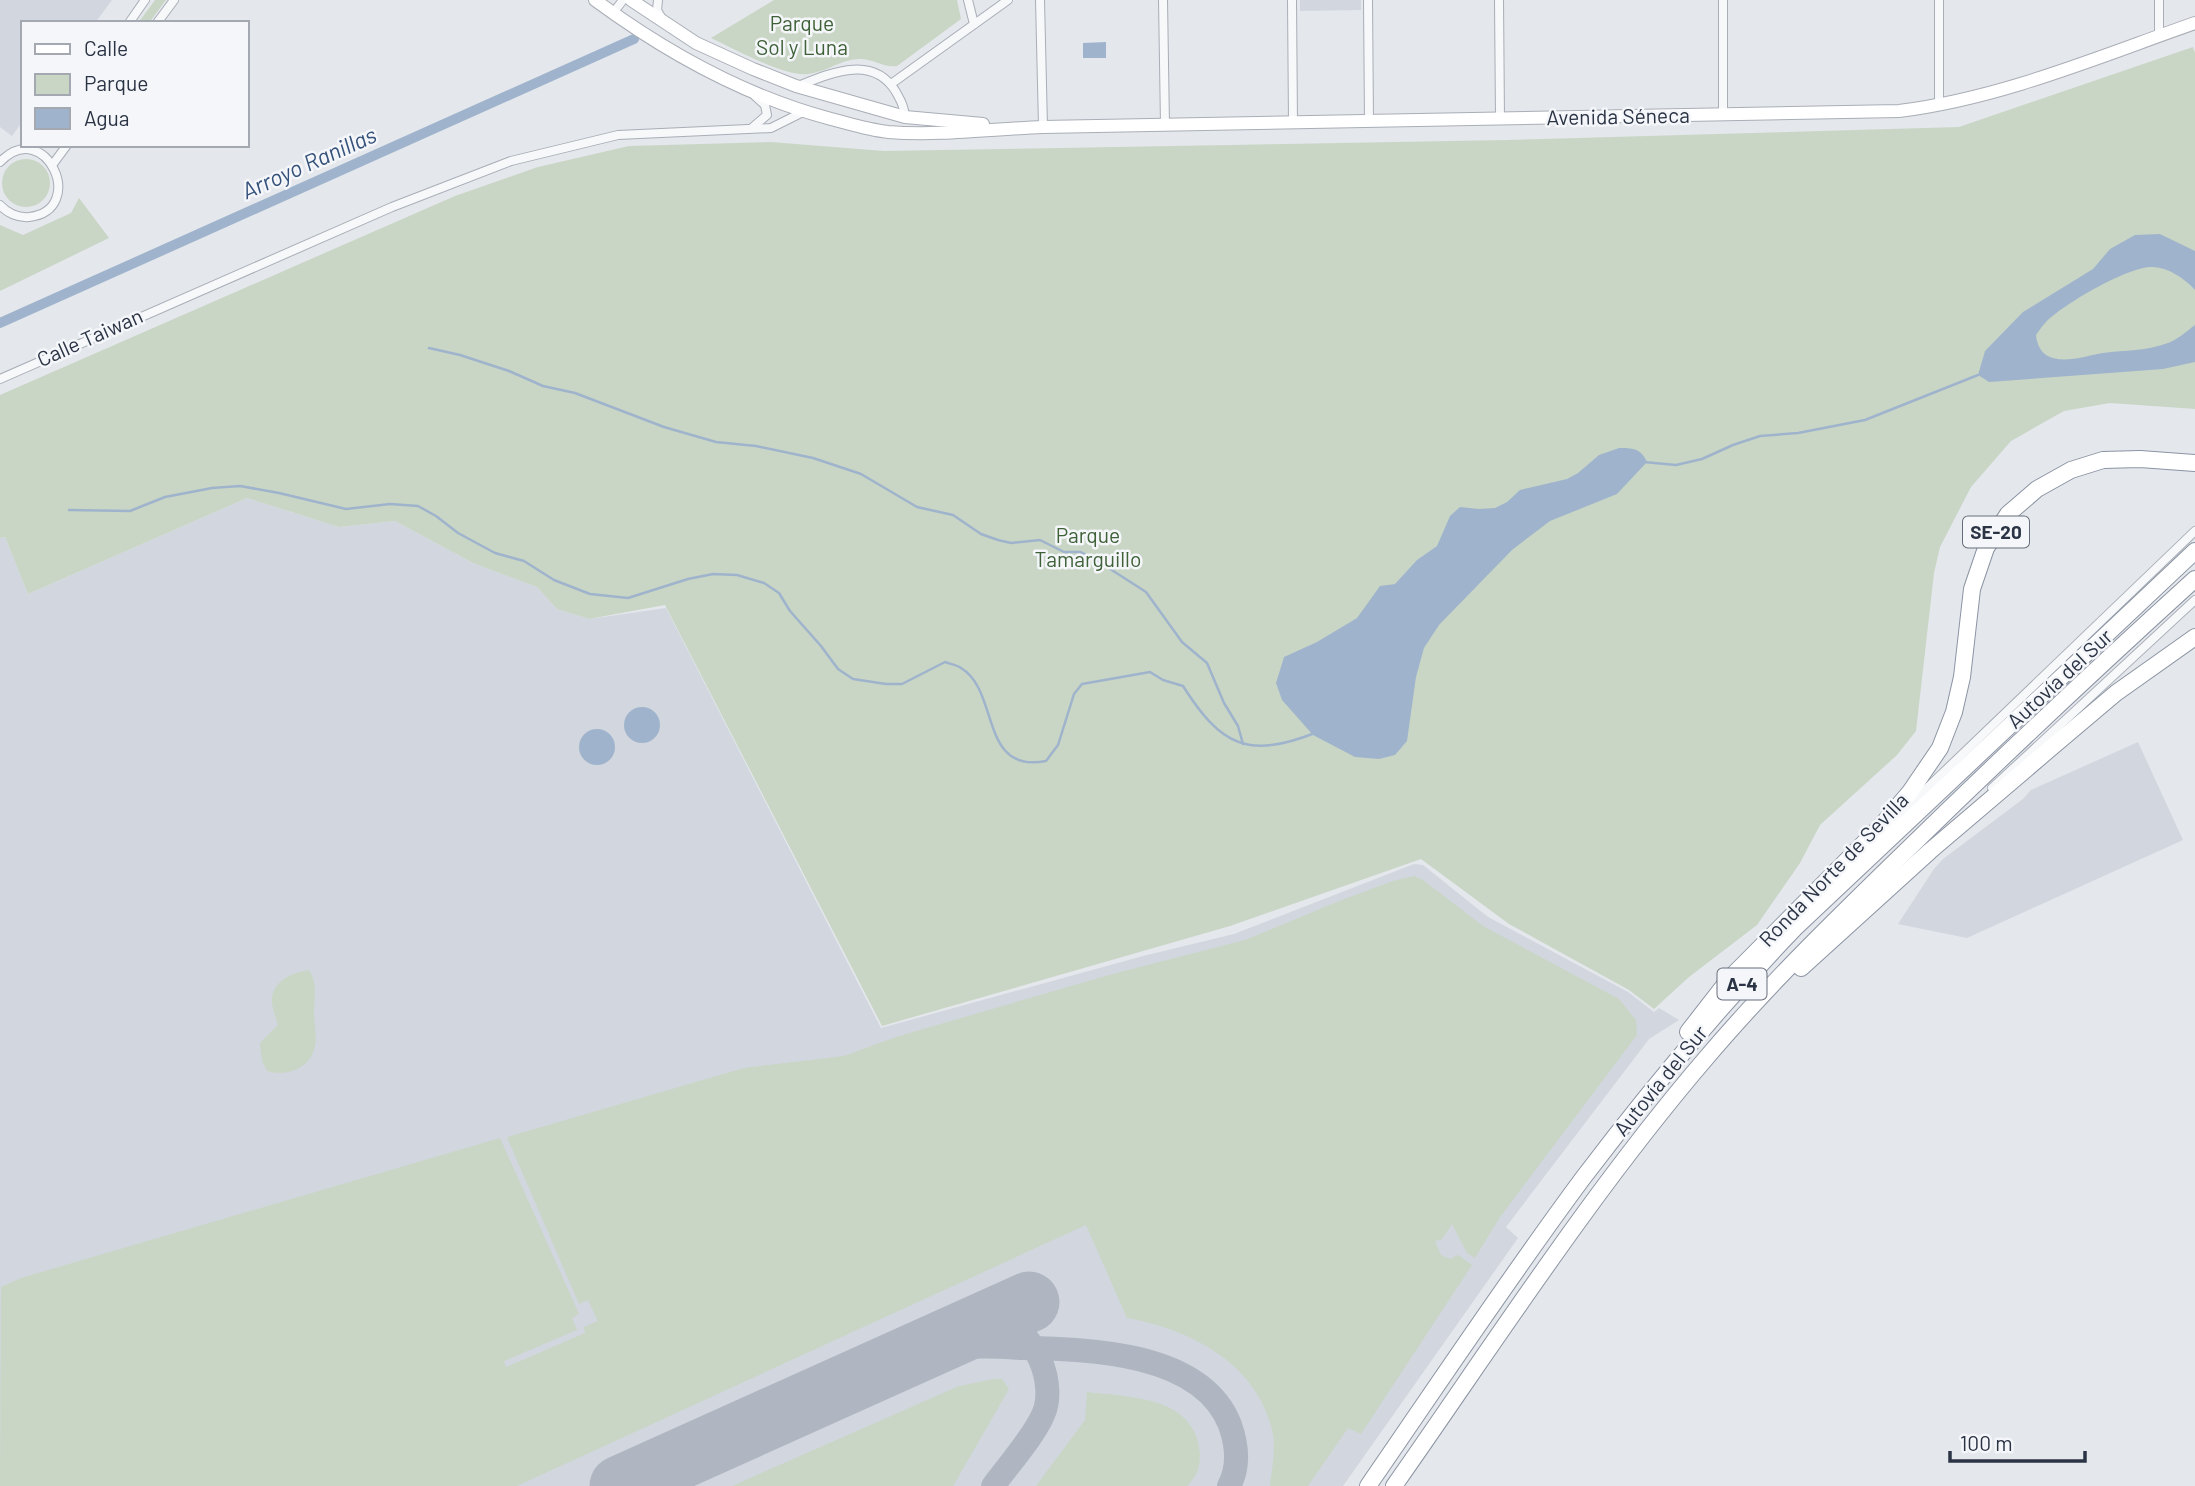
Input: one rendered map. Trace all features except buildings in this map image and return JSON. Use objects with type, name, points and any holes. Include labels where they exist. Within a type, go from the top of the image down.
[{"type":"highway","name":"Ronda Norte de Sevilla","points":[[1583,1179],[1651,1078],[1730,978],[1881,826],[1910,792],[1940,748],[1954,712],[1962,677],[1972,589],[1986,548],[2008,514],[2037,489],[2071,470],[2104,460],[2140,459],[2195,463]]},
{"type":"highway","name":"Autovía del Sur","points":[[1368,1486],[1583,1179],[1658,1082],[1741,984],[1795,928],[2195,551]]},
{"type":"highway","name":"Autovía del Sur","points":[[1394,1486],[1648,1129],[1708,1056],[1818,936],[2045,715],[2195,579]]},
{"type":"highway","points":[[1708,1056],[1732,1042],[1806,963],[2045,753],[2116,693],[2195,637]]},
{"type":"street","points":[[130,21],[145,0]]},
{"type":"street","points":[[158,21],[174,0]]},
{"type":"street","points":[[595,0],[613,13],[623,0]]},
{"type":"street","name":"Avenida Séneca","points":[[631,0],[700,45],[796,86],[905,117],[1028,128]]},
{"type":"street","points":[[659,0],[657,10],[663,22]]},
{"type":"street","points":[[968,0],[974,24]]},
{"type":"street","points":[[891,84],[1008,0]]},
{"type":"street","points":[[1040,0],[1043,127]]},
{"type":"street","points":[[1163,0],[1165,125]]},
{"type":"street","points":[[1292,0],[1293,122]]},
{"type":"street","points":[[1368,0],[1369,121]]},
{"type":"street","points":[[1499,0],[1500,119]]},
{"type":"street","points":[[1723,0],[1723,116]]},
{"type":"street","points":[[1939,0],[1939,106]]},
{"type":"street","points":[[2159,0],[2159,36]]},
{"type":"street","name":"Avenida Séneca","points":[[613,13],[683,59],[751,92],[803,112],[857,126],[916,134],[1043,127],[1861,113],[1939,106],[2021,84],[2195,23]]},
{"type":"street","points":[[796,86],[833,72],[860,68],[878,73],[891,84],[904,106],[905,117]]},
{"type":"street","points":[[750,129],[767,115],[765,105],[751,92]]},
{"type":"street","name":"Calle Taiwan","points":[[0,379],[392,207],[511,161],[618,135],[771,128],[803,112]]},
{"type":"street","points":[[53,164],[66,147]]},
{"type":"street","points":[[0,162],[14,152],[37,148],[53,164],[59,187],[56,198],[49,207],[32,216],[12,214],[0,205]]},
{"type":"street","points":[[1795,928],[1925,790],[2195,531]]},
{"type":"street","points":[[1806,963],[2195,600]]},
{"type":"shaded area","points":[[0,0],[112,0],[96,21],[21,21],[21,124],[12,136],[0,127]]},
{"type":"shaded area","points":[[1300,0],[1361,0],[1361,10],[1300,11]]},
{"type":"shaded area","points":[[247,498],[339,527],[395,521],[473,563],[537,587],[557,609],[589,619],[666,608],[881,1028],[1143,956],[1234,934],[1414,864],[1423,865],[1488,917],[1628,992],[1654,1012],[1659,1008],[1679,1020],[1649,1039],[1506,1227],[1518,1238],[1343,1486],[0,1486],[0,538],[5,537],[28,594]]},
{"type":"shaded area","points":[[2138,742],[2183,840],[1967,938],[1898,924],[1943,859],[2023,799],[2031,790]]},
{"type":"green space","points":[[155,0],[166,0],[150,21],[139,21]]},
{"type":"green space","name":"Parque Sol y Luna","points":[[774,0],[957,0],[961,19],[897,66],[865,59],[853,60],[808,74],[773,67],[711,38]]},
{"type":"green space","name":"Parque Tamarguillo","points":[[2193,47],[2195,409],[2110,403],[2064,411],[2011,441],[1971,487],[1940,547],[1934,573],[1916,731],[1897,755],[1820,825],[1800,863],[1757,925],[1689,977],[1654,1009],[1629,990],[1509,924],[1421,859],[1230,926],[882,1026],[665,605],[589,619],[557,609],[537,587],[473,563],[395,521],[339,527],[247,498],[28,594],[5,537],[0,538],[0,395],[455,196],[538,167],[629,146],[771,142],[884,151],[1507,140],[1959,127]]},
{"type":"green space","points":[[26,159],[43,166],[50,183],[43,200],[26,207],[9,200],[2,183],[9,166]]},
{"type":"green space","points":[[79,198],[109,238],[0,291],[0,225],[23,235],[71,213]]},
{"type":"green space","points":[[1414,876],[1483,926],[1619,999],[1636,1020],[1637,1035],[1500,1217],[1475,1258],[1467,1253],[1452,1224],[1442,1239],[1435,1241],[1441,1255],[1450,1259],[1458,1255],[1472,1265],[1361,1434],[1348,1428],[1308,1486],[1270,1486],[1274,1448],[1271,1426],[1262,1403],[1250,1384],[1234,1367],[1195,1340],[1150,1323],[1127,1318],[1086,1225],[517,1486],[0,1486],[1,1287],[21,1278],[500,1138],[579,1314],[572,1318],[577,1330],[504,1361],[506,1367],[585,1333],[584,1327],[598,1321],[588,1300],[579,1304],[507,1137],[744,1068],[844,1056],[896,1037],[1109,975],[1245,940],[1339,901]]},
{"type":"green space","points":[[309,970],[315,991],[316,1042],[312,1054],[303,1066],[290,1072],[267,1071],[262,1060],[260,1043],[278,1025],[272,1005],[275,989],[284,979]]},
{"type":"green space","points":[[1002,1379],[1009,1389],[953,1486],[732,1486],[959,1386]]},
{"type":"green space","points":[[1087,1392],[1155,1402],[1184,1418],[1194,1430],[1200,1453],[1198,1468],[1191,1482],[1187,1486],[1036,1486],[1085,1420]]},
{"type":"water","points":[[1106,42],[1106,58],[1083,58],[1083,43]]},
{"type":"water","points":[[2160,234],[2195,251],[2195,290],[2165,269],[2153,267],[2129,272],[2097,287],[2054,315],[2036,335],[2039,347],[2045,354],[2062,359],[2144,349],[2175,340],[2195,325],[2195,362],[2163,369],[1989,382],[1978,375],[1985,351],[2023,312],[2093,269],[2110,249],[2135,235]]},
{"type":"water","points":[[1619,448],[1636,450],[1647,462],[1617,494],[1550,521],[1512,550],[1439,625],[1424,648],[1416,677],[1407,741],[1395,755],[1379,759],[1355,757],[1313,735],[1282,700],[1276,683],[1284,657],[1317,642],[1357,618],[1380,586],[1395,584],[1417,560],[1437,546],[1450,516],[1460,507],[1495,508],[1507,502],[1520,490],[1567,479],[1599,455]]},
{"type":"water","points":[[642,707],[654,713],[660,725],[654,737],[642,743],[630,737],[624,725],[630,713]]},
{"type":"water","points":[[597,729],[609,735],[615,747],[609,759],[597,765],[585,759],[579,747],[585,735]]},
{"type":"waterway","name":"Arroyo Ranillas","points":[[0,323],[634,39]]},
{"type":"waterway","points":[[429,348],[509,371],[543,386],[575,393],[664,427],[716,442],[756,446],[813,458],[861,474],[917,507],[953,515],[981,534],[998,540],[1011,543],[1040,540],[1064,552],[1080,552],[1093,558],[1146,592],[1182,642],[1207,663],[1224,703],[1238,726],[1243,744]]},
{"type":"waterway","points":[[1644,462],[1676,465],[1702,459],[1760,436],[1798,433],[1865,420],[1978,375]]},
{"type":"waterway","points":[[69,510],[130,511],[165,497],[240,486],[346,509],[390,504],[418,506],[458,533],[495,553],[524,561],[554,580],[590,594],[628,598],[688,579],[713,574],[737,575],[764,583],[779,593],[790,611],[838,669],[853,679],[902,684],[945,662],[961,668],[973,679],[981,694],[1000,743],[1010,755],[1025,762],[1046,761],[1058,745],[1074,694],[1082,684],[1150,672],[1163,680],[1183,686],[1210,722],[1238,742],[1271,745],[1315,733]]},
{"type":"taxiway","points":[[939,1343],[977,1326],[1000,1323],[1013,1327],[1024,1336],[1040,1360],[1047,1389],[1047,1403],[1043,1415],[1027,1442],[993,1486]]},
{"type":"taxiway","points":[[887,1366],[960,1348],[983,1346],[1079,1350],[1141,1360],[1170,1369],[1195,1382],[1216,1401],[1230,1425],[1236,1455],[1235,1471],[1229,1486]]},
{"type":"runway","points":[[620,1486],[1029,1302]]}]
